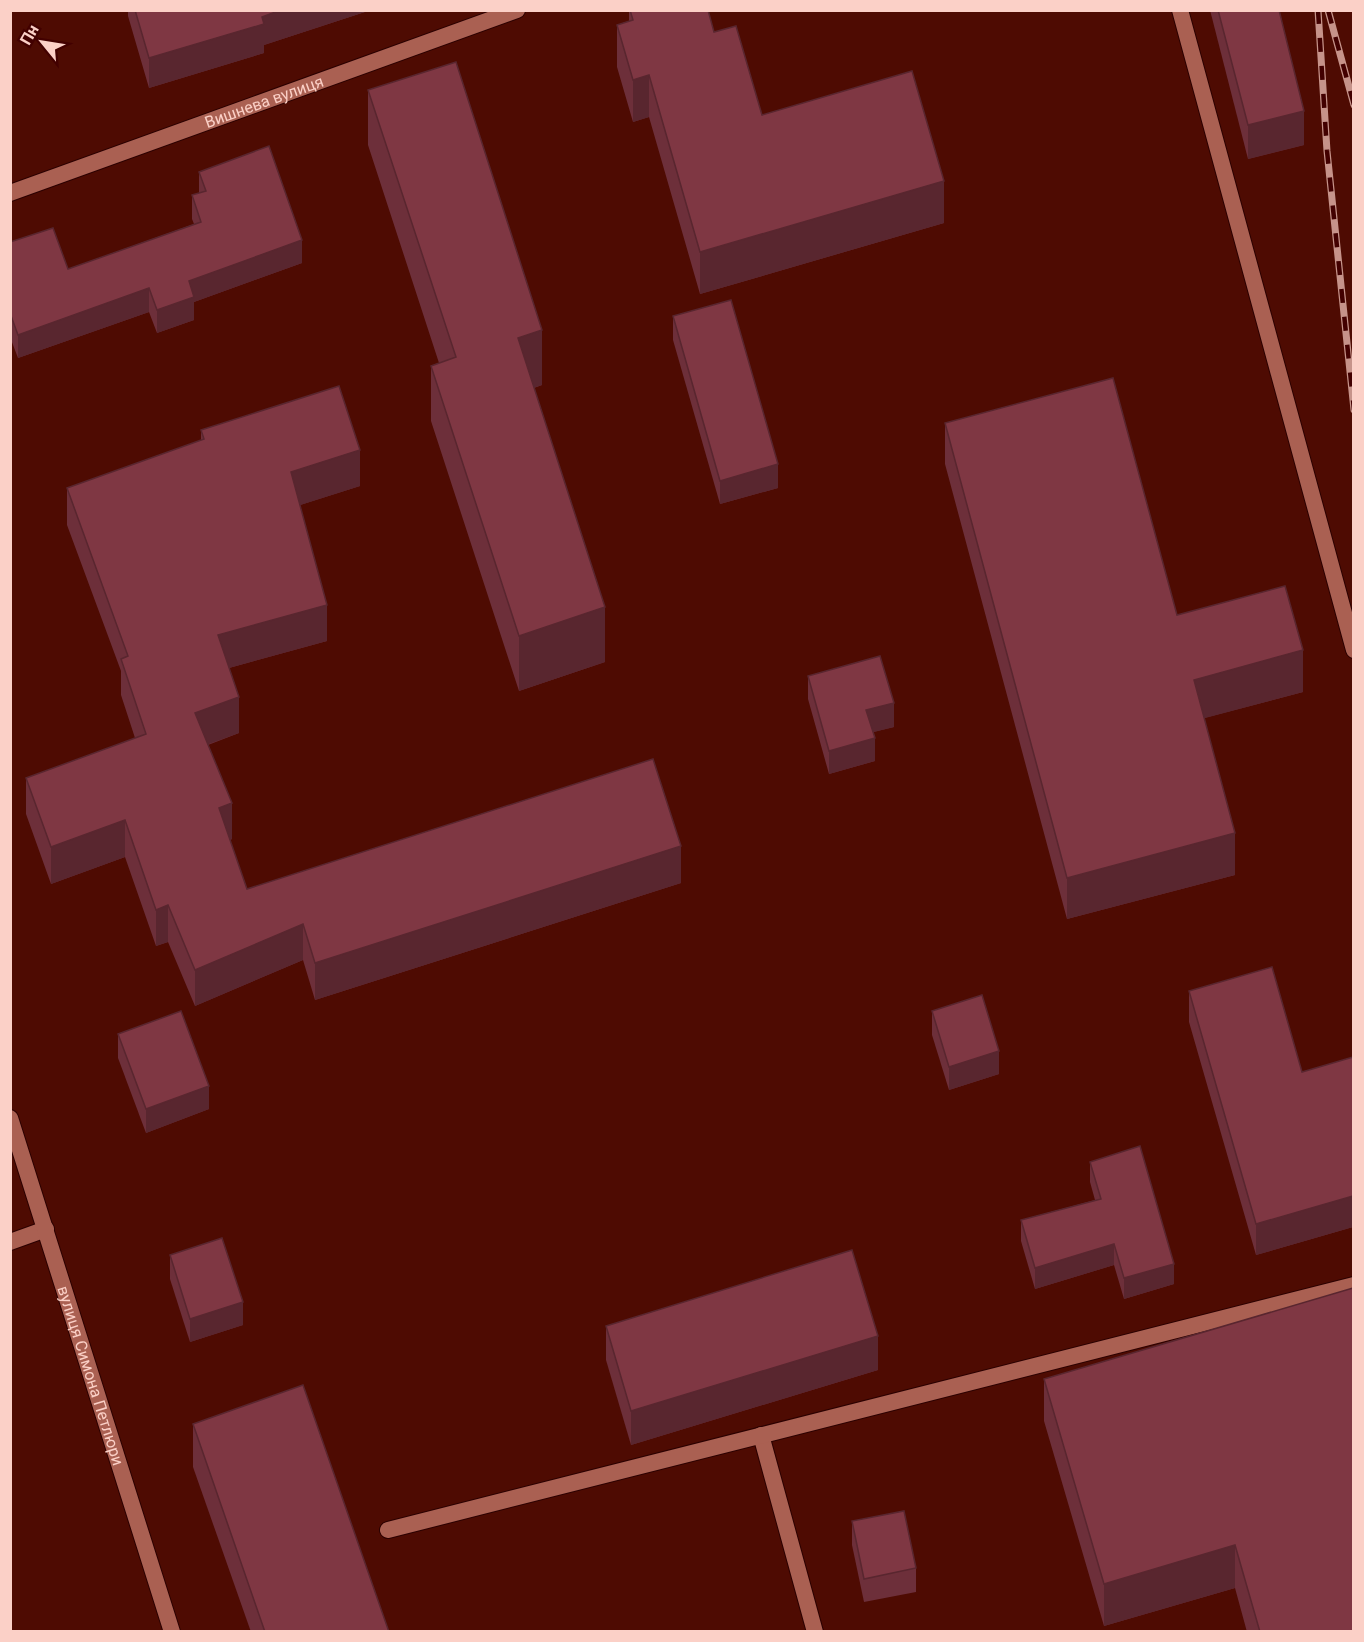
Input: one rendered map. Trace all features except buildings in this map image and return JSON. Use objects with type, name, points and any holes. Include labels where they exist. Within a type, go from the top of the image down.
[{"type":"street","name":"Вишнева вулиця","points":[[10,193],[517,10]]},
{"type":"street","points":[[1180,10],[1353,650]]},
{"type":"street","name":"вулиця Симона Петлюри","points":[[10,1118],[172,1632]]},
{"type":"street","points":[[10,1242],[46,1229]]},
{"type":"street","points":[[388,1530],[1353,1285]]},
{"type":"street","points":[[761,1435],[815,1632]]},
{"type":"railway","points":[[1318,10],[1327,151],[1354,410]]},
{"type":"railway","points":[[1328,10],[1354,105]]}]
